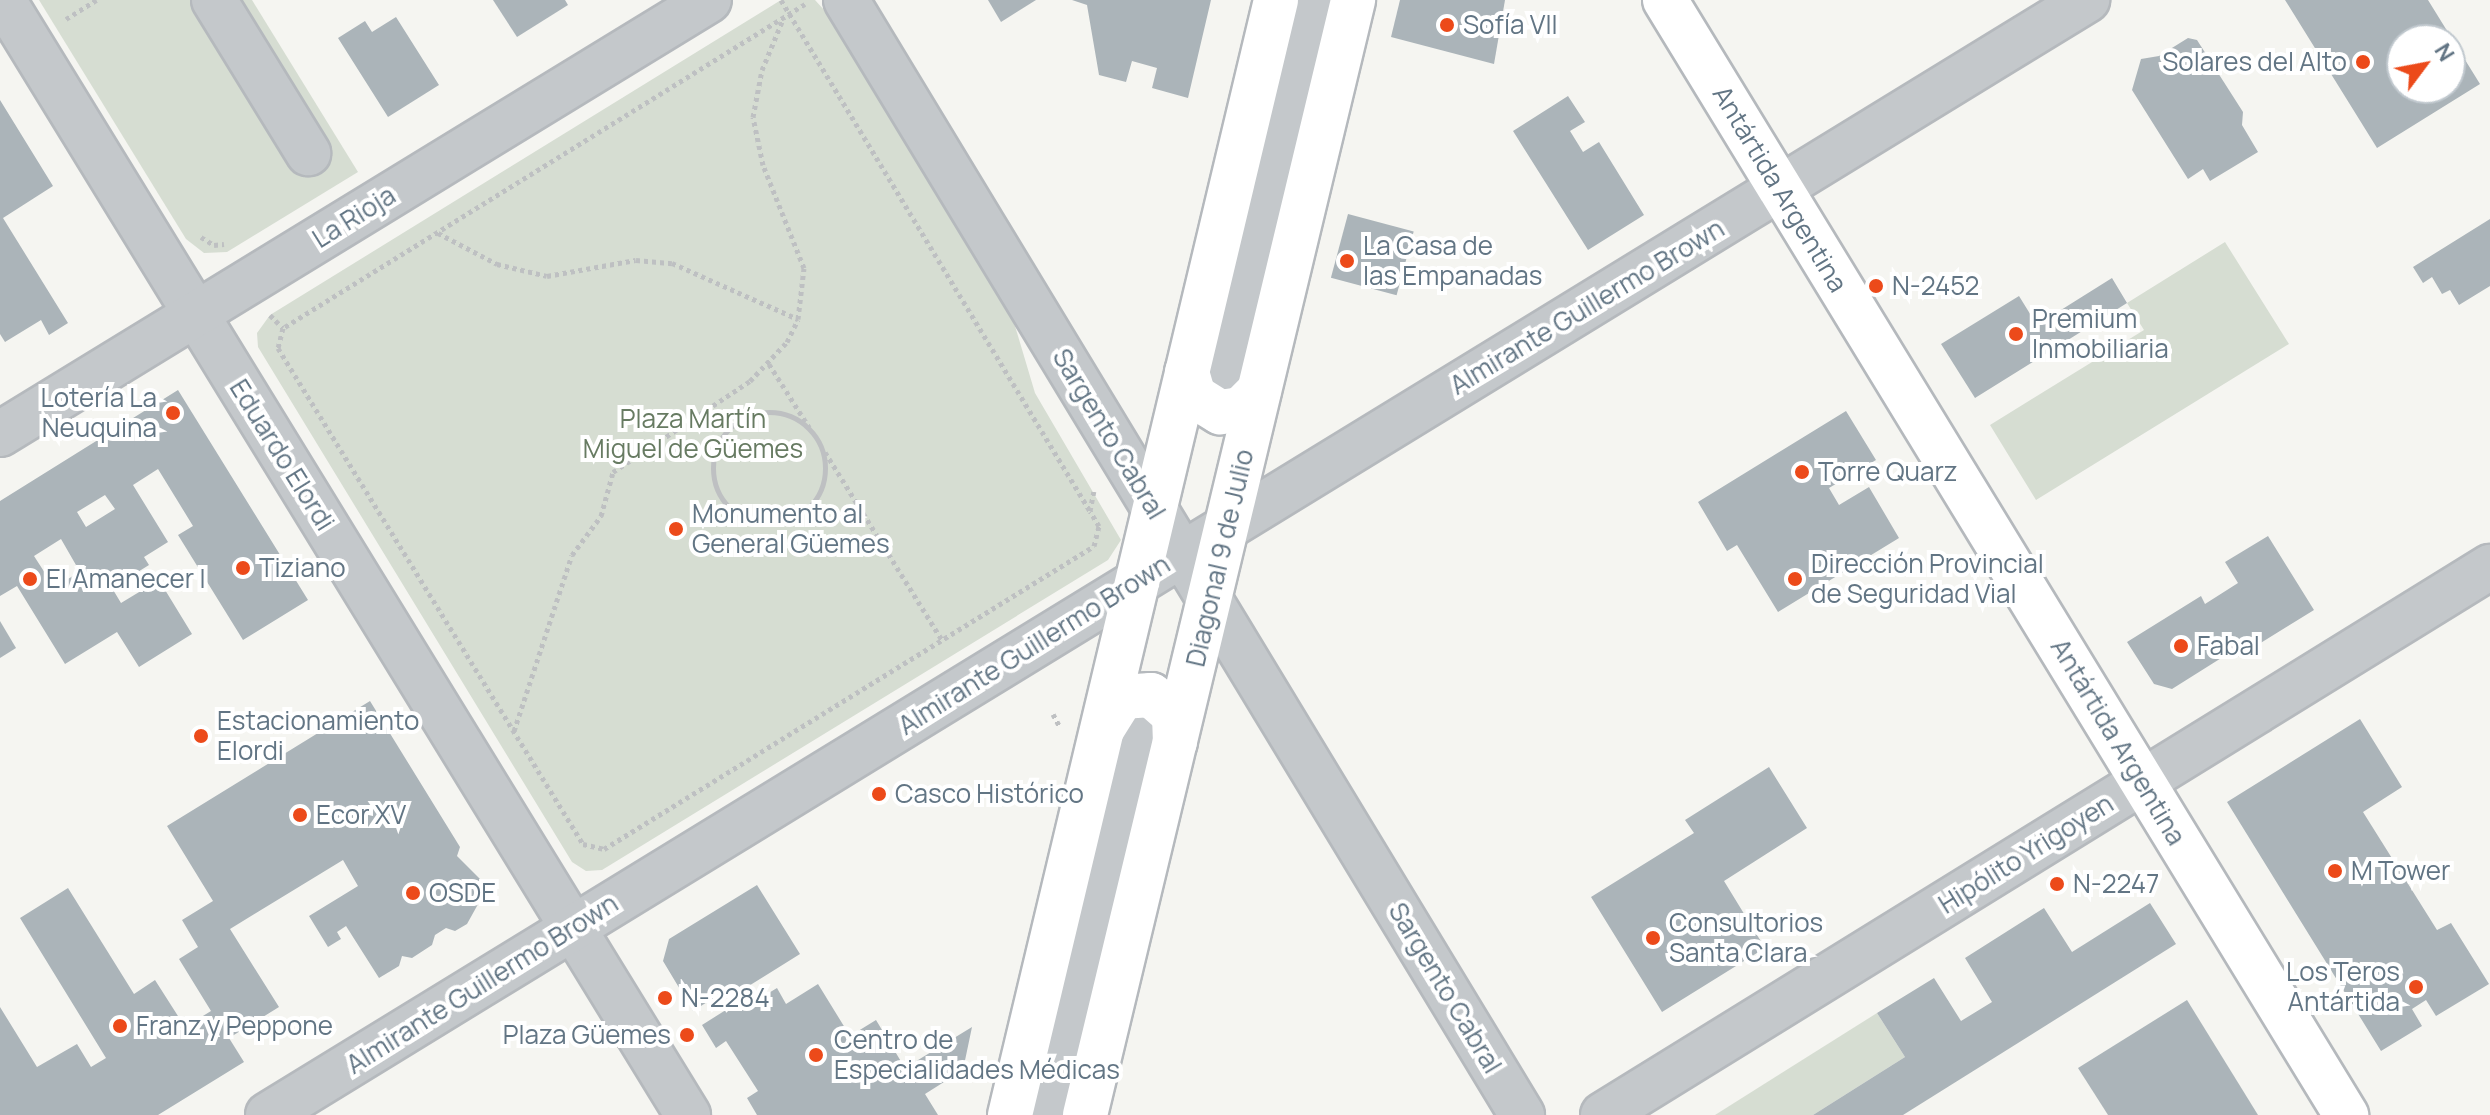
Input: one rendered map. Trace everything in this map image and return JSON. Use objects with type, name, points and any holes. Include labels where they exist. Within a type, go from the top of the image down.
[{"type":"main road","name":"Diagonal 9 de Julio","points":[[1010,1115],[1139,735],[1211,603],[1227,528],[1223,382],[1276,0]]},
{"type":"main road","name":"Diagonal 9 de Julio","points":[[1085,1115],[1139,735],[1137,582],[1153,508],[1223,382],[1353,0]]},
{"type":"main road","name":"Antártida Argentina","points":[[1665,0],[2346,1115]]},
{"type":"street","name":"Eduardo Elordi","points":[[3,0],[688,1115]]},
{"type":"street","points":[[214,0],[308,153]]},
{"type":"street","name":"La Rioja","points":[[0,434],[709,0]]},
{"type":"street","name":"Sargento Cabral","points":[[846,0],[1522,1115]]},
{"type":"street","points":[[1223,382],[1316,0]]},
{"type":"street","name":"Almirante Guillermo Brown","points":[[268,1115],[2087,0]]},
{"type":"street","name":"Hipólito Yrigoyen","points":[[1603,1115],[2490,567]]},
{"type":"street","points":[[1048,1115],[1139,735]]},
{"type":"path","points":[[66,19],[97,0]]},
{"type":"path","points":[[781,0],[785,15],[1099,526],[1094,546],[604,849],[583,844],[278,348],[283,328],[785,15],[812,0]]},
{"type":"path","points":[[514,732],[572,555],[601,516],[613,472],[727,398],[769,364],[798,319],[804,268],[763,165],[753,117],[762,70],[785,15]]},
{"type":"path","points":[[437,233],[497,264],[547,276],[636,260],[672,263],[798,319]]},
{"type":"path","points":[[270,315],[283,328]]},
{"type":"path","points":[[769,364],[942,640]]},
{"type":"path","points":[[783,413],[798,419],[819,443],[825,463],[823,484],[797,517],[776,524],[755,522],[736,513],[718,490],[713,471],[717,446],[737,421],[751,414],[783,413]]},
{"type":"path","points":[[840,476],[848,471]]},
{"type":"path","points":[[1090,511],[1094,490]]},
{"type":"green space","points":[[39,0],[252,0],[358,172],[227,252],[204,253],[186,239]]},
{"type":"green space","name":"Plaza Martín Miguel de Güemes","points":[[781,0],[815,0],[825,11],[999,293],[1015,326],[1035,393],[1121,540],[1108,560],[602,870],[586,871],[572,862],[258,347],[257,333],[270,315]]},
{"type":"green space","points":[[2225,242],[2289,344],[2036,500],[1990,425],[2144,330],[2127,303]]},
{"type":"green space","points":[[1877,1013],[1905,1057],[1813,1115],[1715,1115]]},
{"type":"building","points":[[493,0],[565,0],[568,5],[517,37]]},
{"type":"building","points":[[988,0],[1036,0],[1001,22]]},
{"type":"building","points":[[1072,0],[1211,0],[1188,98],[1152,88],[1157,68],[1132,61],[1126,82],[1099,75],[1087,5]]},
{"type":"building","name":"Sofía VII","points":[[1400,0],[1505,0],[1494,64],[1391,37]]},
{"type":"building","name":"Solares del Alto","points":[[2285,0],[2428,0],[2443,24],[2386,24],[2386,104],[2448,104],[2377,148]]},
{"type":"building","points":[[396,17],[439,85],[388,117],[338,38],[365,21],[372,32]]},
{"type":"building","points":[[2188,38],[2197,40],[2243,112],[2242,125],[2258,152],[2210,181],[2203,169],[2188,179],[2132,90],[2141,59],[2159,56]]},
{"type":"building","name":"Solares del Alto","points":[[2466,61],[2480,84],[2466,93]]},
{"type":"building","points":[[1568,96],[1585,122],[1570,131],[1583,152],[1599,142],[1644,215],[1588,250],[1513,131]]},
{"type":"building","points":[[0,100],[53,186],[3,218],[68,323],[49,335],[41,320],[5,342],[0,334]]},
{"type":"building","points":[[1348,214],[1414,232],[1397,295],[1331,278]]},
{"type":"building","points":[[2490,219],[2490,286],[2459,305],[2450,290],[2442,294],[2432,277],[2423,283],[2413,267]]},
{"type":"building","name":"Premium Inmobiliaria","points":[[2112,278],[2127,303],[1975,398],[1941,344],[2019,296],[2037,325]]},
{"type":"building","points":[[178,390],[308,600],[243,640],[178,535],[193,526],[158,469],[133,485],[168,542],[144,557],[149,565],[112,588],[121,603],[159,580],[192,634],[139,667],[117,632],[65,664],[17,586],[0,596],[0,501]],"holes":[[[105,495],[115,509],[86,527],[77,512]],[[61,539],[80,572],[54,587],[34,556]]]},
{"type":"building","points":[[1846,411],[1876,460],[1829,488],[1839,505],[1869,487],[1899,538],[1778,612],[1737,545],[1727,551],[1698,502]]},
{"type":"building","points":[[2268,536],[2314,610],[2238,657],[2234,650],[2172,689],[2154,684],[2127,642],[2201,596],[2205,604],[2238,583],[2225,562]]},
{"type":"building","points":[[0,621],[16,648],[0,658]]},
{"type":"building","points":[[370,701],[460,847],[457,856],[481,880],[482,897],[467,924],[455,931],[446,928],[435,935],[432,945],[412,958],[402,956],[399,966],[379,978],[346,926],[337,932],[341,939],[328,947],[309,916],[358,886],[343,860],[230,929],[279,1007],[229,1038],[244,1062],[158,1115],[0,1115],[0,1007],[37,1067],[77,1044],[91,1067],[106,1058],[20,918],[68,888],[134,994],[155,980],[185,1027],[211,1011],[179,959],[198,947],[182,920],[213,901],[167,826]]},
{"type":"building","name":"M Tower","points":[[2360,719],[2402,787],[2363,812],[2437,930],[2451,923],[2489,984],[2436,1016],[2426,1000],[2412,1009],[2422,1026],[2381,1051],[2227,802]]},
{"type":"building","points":[[1769,767],[1807,828],[1724,881],[1765,948],[1662,1012],[1591,897],[1694,833],[1685,820]]},
{"type":"building","points":[[757,885],[800,954],[739,992],[734,985],[693,1011],[663,961],[669,939]]},
{"type":"building","points":[[2150,903],[2176,944],[1903,1115],[1813,1115],[1905,1057],[1877,1013],[1934,978],[1961,1021],[1992,1002],[1965,958],[2044,908],[2072,952]]},
{"type":"building","name":"Centro de Especialidades Médicas","points":[[818,984],[850,1036],[876,1020],[905,1068],[972,1027],[963,1070],[925,1094],[938,1115],[757,1115],[747,1098],[758,1091],[726,1041],[716,1048],[702,1025],[748,996],[752,1003],[777,988],[786,1004]]},
{"type":"building","points":[[2187,1000],[2258,1115],[2108,1115],[2078,1068]]},
{"type":"place","name":"Sofía VII","points":[[1447,25]]},
{"type":"place","name":"Solares del Alto","points":[[2363,62]]},
{"type":"place","name":"La Casa de las Empanadas","points":[[1347,261]]},
{"type":"place","name":"N-2452","points":[[1876,286]]},
{"type":"place","name":"Premium Inmobiliaria","points":[[2016,334]]},
{"type":"place","name":"Lotería La Neuquina","points":[[173,413]]},
{"type":"place","name":"Torre Quarz","points":[[1802,472]]},
{"type":"place","name":"Monumento al General Güemes","points":[[676,529]]},
{"type":"place","name":"Tiziano","points":[[243,568]]},
{"type":"place","name":"El Amanecer I","points":[[30,579]]},
{"type":"place","name":"Dirección Provincial de Seguridad Vial","points":[[1795,579]]},
{"type":"place","name":"Fabal","points":[[2181,646]]},
{"type":"place","name":"Estacionamiento Elordi","points":[[201,736]]},
{"type":"place","name":"Casco Histórico","points":[[879,794]]},
{"type":"place","name":"Ecor XV","points":[[300,815]]},
{"type":"place","name":"M Tower","points":[[2335,871]]},
{"type":"place","name":"N-2247","points":[[2057,884]]},
{"type":"place","name":"OSDE","points":[[413,893]]},
{"type":"place","name":"Consultorios Santa Clara","points":[[1653,938]]},
{"type":"place","name":"Los Teros Antártida","points":[[2416,987]]},
{"type":"place","name":"N-2284","points":[[665,998]]},
{"type":"place","name":"Franz y Peppone","points":[[120,1026]]},
{"type":"place","name":"Plaza Güemes","points":[[687,1035]]},
{"type":"place","name":"Centro de Especialidades Médicas","points":[[816,1055]]}]
